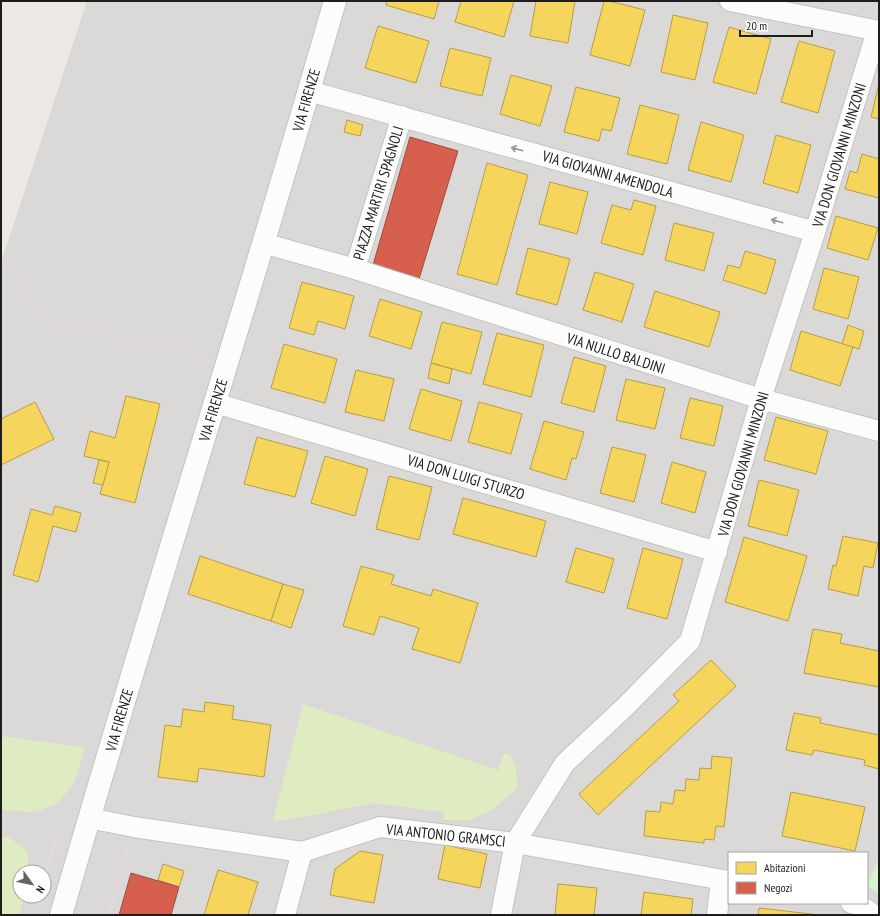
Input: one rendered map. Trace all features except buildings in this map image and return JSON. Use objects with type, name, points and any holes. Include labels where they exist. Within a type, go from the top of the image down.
[{"type":"street","name":"VIA FIRENZE","points":[[61,915],[335,1]]},
{"type":"street","points":[[730,1],[878,31]]},
{"type":"street","name":"VIA DON GIOVANNI MINZONI","points":[[515,843],[565,763],[625,707],[690,641],[762,400],[878,31]]},
{"type":"street","name":"PIAZZA MARTIRI SPAGNOLI","points":[[263,243],[355,269],[402,116],[309,91]]},
{"type":"street","name":"VIA GIOVANNI AMENDOLA","points":[[402,116],[815,232]]},
{"type":"street","name":"VIA NULLO BALDINI","points":[[355,269],[762,400],[879,431]]},
{"type":"street","name":"VIA DON LUIGI STURZO","points":[[215,403],[717,552]]},
{"type":"street","name":"VIA ANTONIO GRAMSCI","points":[[89,818],[134,827],[302,852],[380,827],[515,843],[725,880],[717,915]]},
{"type":"street","points":[[501,915],[515,843]]},
{"type":"street","points":[[285,915],[302,852]]},
{"type":"street","points":[[856,904],[860,905],[874,915]]},
{"type":"path","points":[[1,261],[50,322],[228,361]]},
{"type":"path","points":[[109,915],[134,827]]},
{"type":"path","points":[[48,864],[59,829]]},
{"type":"path","points":[[868,885],[879,857]]},
{"type":"path","points":[[33,915],[36,904]]},
{"type":"shaded area","points":[[87,1],[879,1],[879,915],[1,915],[1,263]]},
{"type":"shaded area","points":[[329,129],[378,143],[345,254],[298,241]]},
{"type":"shaded area","points":[[852,414],[879,420],[879,529],[830,519]]},
{"type":"shaded area","points":[[1,604],[146,629],[110,751],[1,736]]},
{"type":"shaded area","points":[[323,644],[518,710],[498,770],[303,704]]},
{"type":"green space","points":[[303,704],[498,770],[504,753],[510,755],[516,766],[517,788],[492,810],[469,820],[443,820],[444,812],[373,803],[303,817],[273,821]]},
{"type":"green space","points":[[1,736],[85,747],[75,781],[58,803],[35,812],[1,810]]},
{"type":"green space","points":[[1,837],[9,837],[27,851],[29,864],[12,864],[12,904],[22,904],[19,915],[1,915]]},
{"type":"green space","points":[[879,857],[879,894],[868,886]]}]
